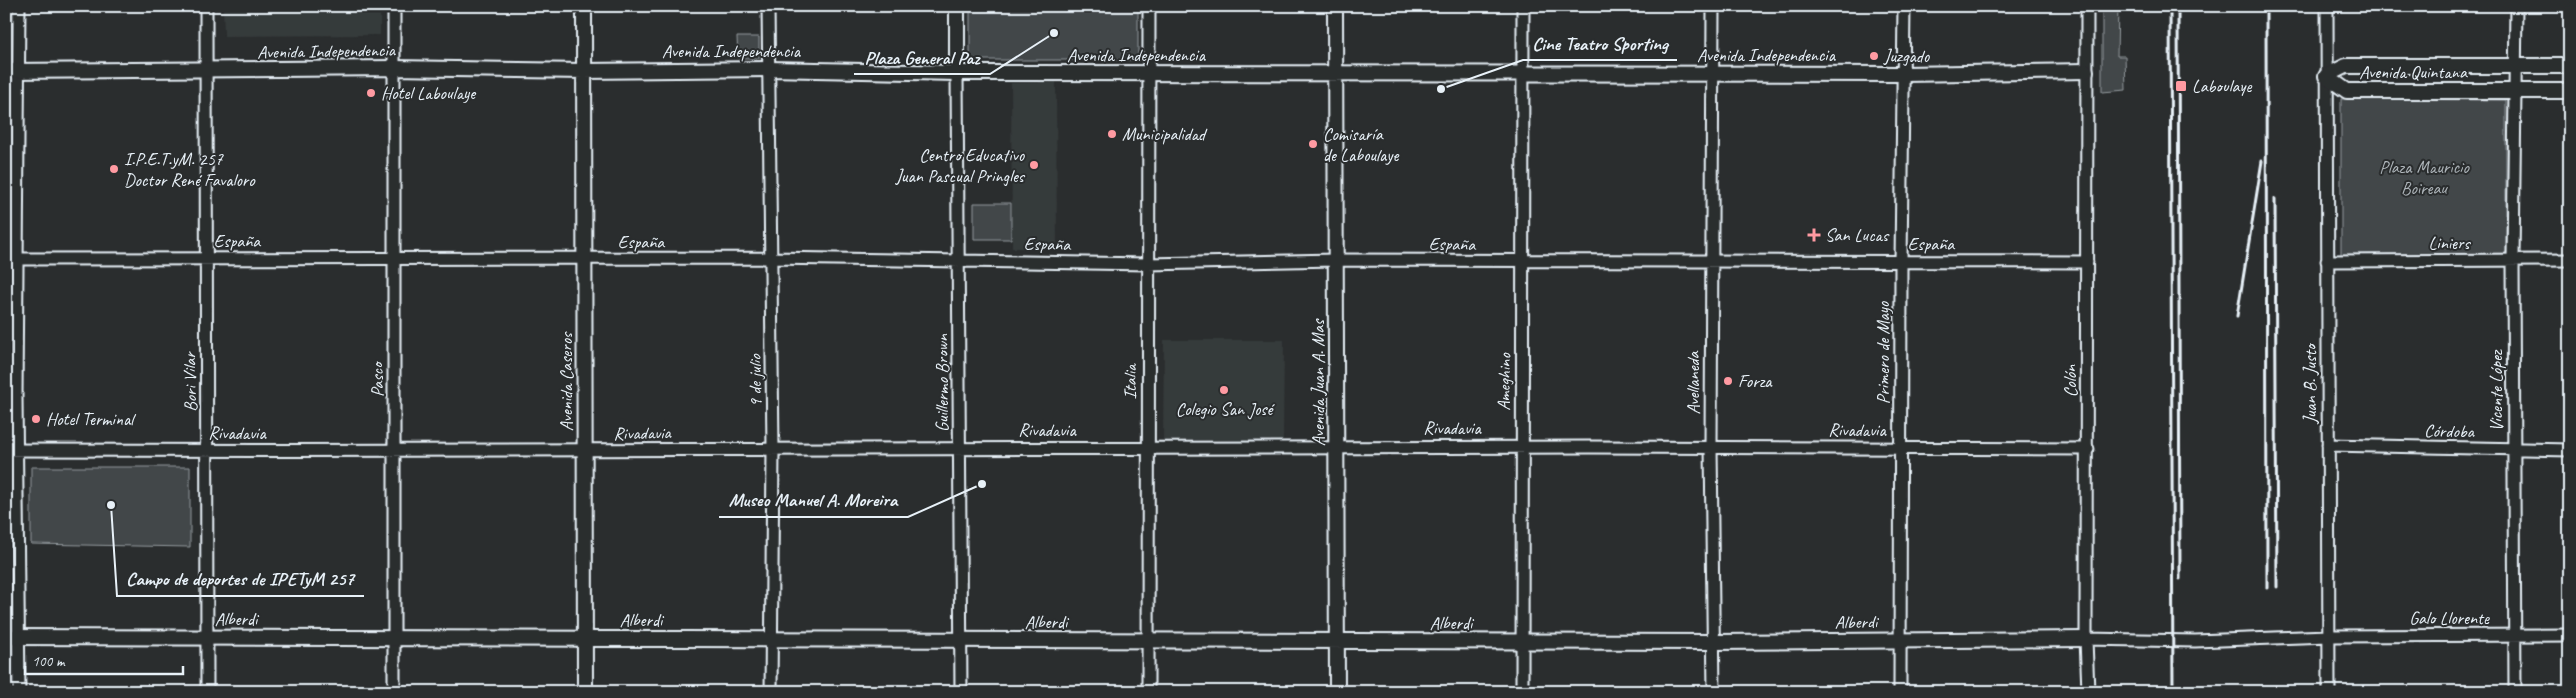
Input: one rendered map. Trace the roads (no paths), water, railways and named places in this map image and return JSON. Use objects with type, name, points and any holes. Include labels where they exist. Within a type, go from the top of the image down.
[{"type":"main road","name":"Avenida Caseros","points":[[584,6],[585,692]]},
{"type":"main road","points":[[957,6],[957,73]]},
{"type":"main road","name":"Avenida Juan A. Mas","points":[[1335,6],[1337,692]]},
{"type":"main road","name":"Avenida Quintana","points":[[2570,66],[2346,66],[2326,76],[2347,91],[2570,91]]},
{"type":"main road","name":"Avenida Independencia","points":[[13,71],[206,71],[394,68],[584,71],[769,69],[957,73],[1336,74],[1905,74],[2086,71]]},
{"type":"main road","name":"Alberdi","points":[[12,637],[1521,642],[2086,639]]},
{"type":"street","points":[[19,6],[13,71],[12,259],[12,637],[19,692]]},
{"type":"street","name":"Bori Vilar","points":[[206,6],[207,692]]},
{"type":"street","name":"Pasco","points":[[394,6],[393,259],[396,451],[394,692]]},
{"type":"street","name":"9 de julio","points":[[768,6],[773,448],[770,692]]},
{"type":"street","name":"Italia","points":[[1148,692],[1149,6]]},
{"type":"street","name":"Ameghino","points":[[1522,692],[1523,6]]},
{"type":"street","name":"Avellaneda","points":[[1714,6],[1711,262],[1714,692]]},
{"type":"street","name":"Primero de Mayo","points":[[1900,692],[1898,640],[1901,262],[1905,74],[1904,6]]},
{"type":"street","name":"Colón","points":[[2088,6],[2086,71],[2088,449],[2086,639],[2088,692]]},
{"type":"street","name":"Juan B. Justo","points":[[2327,6],[2329,692]]},
{"type":"street","name":"Vicente López","points":[[2515,692],[2513,260],[2516,6]]},
{"type":"street","name":"Guillermo Brown","points":[[957,73],[960,260],[961,692]]},
{"type":"street","name":"España","points":[[12,259],[584,260],[771,258],[1148,264],[1336,260],[1523,262],[2087,262]]},
{"type":"street","name":"Liniers","points":[[2327,261],[2570,260]]},
{"type":"street","name":"Rivadavia","points":[[12,450],[585,452],[773,448],[1337,446],[2088,449]]},
{"type":"street","name":"Córdoba","points":[[2328,446],[2570,450]]},
{"type":"street","name":"Galo Llorente","points":[[2086,639],[2192,641],[2329,636],[2570,635]]},
{"type":"railway","points":[[2170,6],[2173,692]]},
{"type":"railway","points":[[2178,6],[2180,579]]},
{"type":"railway","points":[[2266,6],[2267,588]]},
{"type":"railway","points":[[2237,316],[2262,161]]},
{"type":"railway","points":[[2275,199],[2277,587]]},
{"type":"place","name":"Plaza General Paz","points":[[1054,33]]},
{"type":"place","name":"Juzgado","points":[[1874,56]]},
{"type":"place","name":"Laboulaye","points":[[2181,86]]},
{"type":"place","name":"Cine Teatro Sporting","points":[[1441,89]]},
{"type":"place","name":"Hotel Laboulaye","points":[[371,93]]},
{"type":"place","name":"Municipalidad","points":[[1112,134]]},
{"type":"place","name":"Comisaría de Laboulaye","points":[[1313,144]]},
{"type":"place","name":"Centro Educativo Juan Pascual Pringles","points":[[1034,165]]},
{"type":"place","name":"I.P.E.T.yM. 257 Doctor René Favaloro","points":[[114,169]]},
{"type":"place","name":"San Lucas","points":[[1814,235]]},
{"type":"place","name":"Forza","points":[[1728,381]]},
{"type":"place","name":"Colegio San José","points":[[1224,390]]},
{"type":"place","name":"Hotel Terminal","points":[[36,419]]},
{"type":"place","name":"Museo Manuel A. Moreira","points":[[982,484]]},
{"type":"place","name":"Campo de deportes de IPETyM 257","points":[[111,505]]},
{"type":"park label","name":"Plaza Mauricio Boireau","points":[[2424,177]]}]
